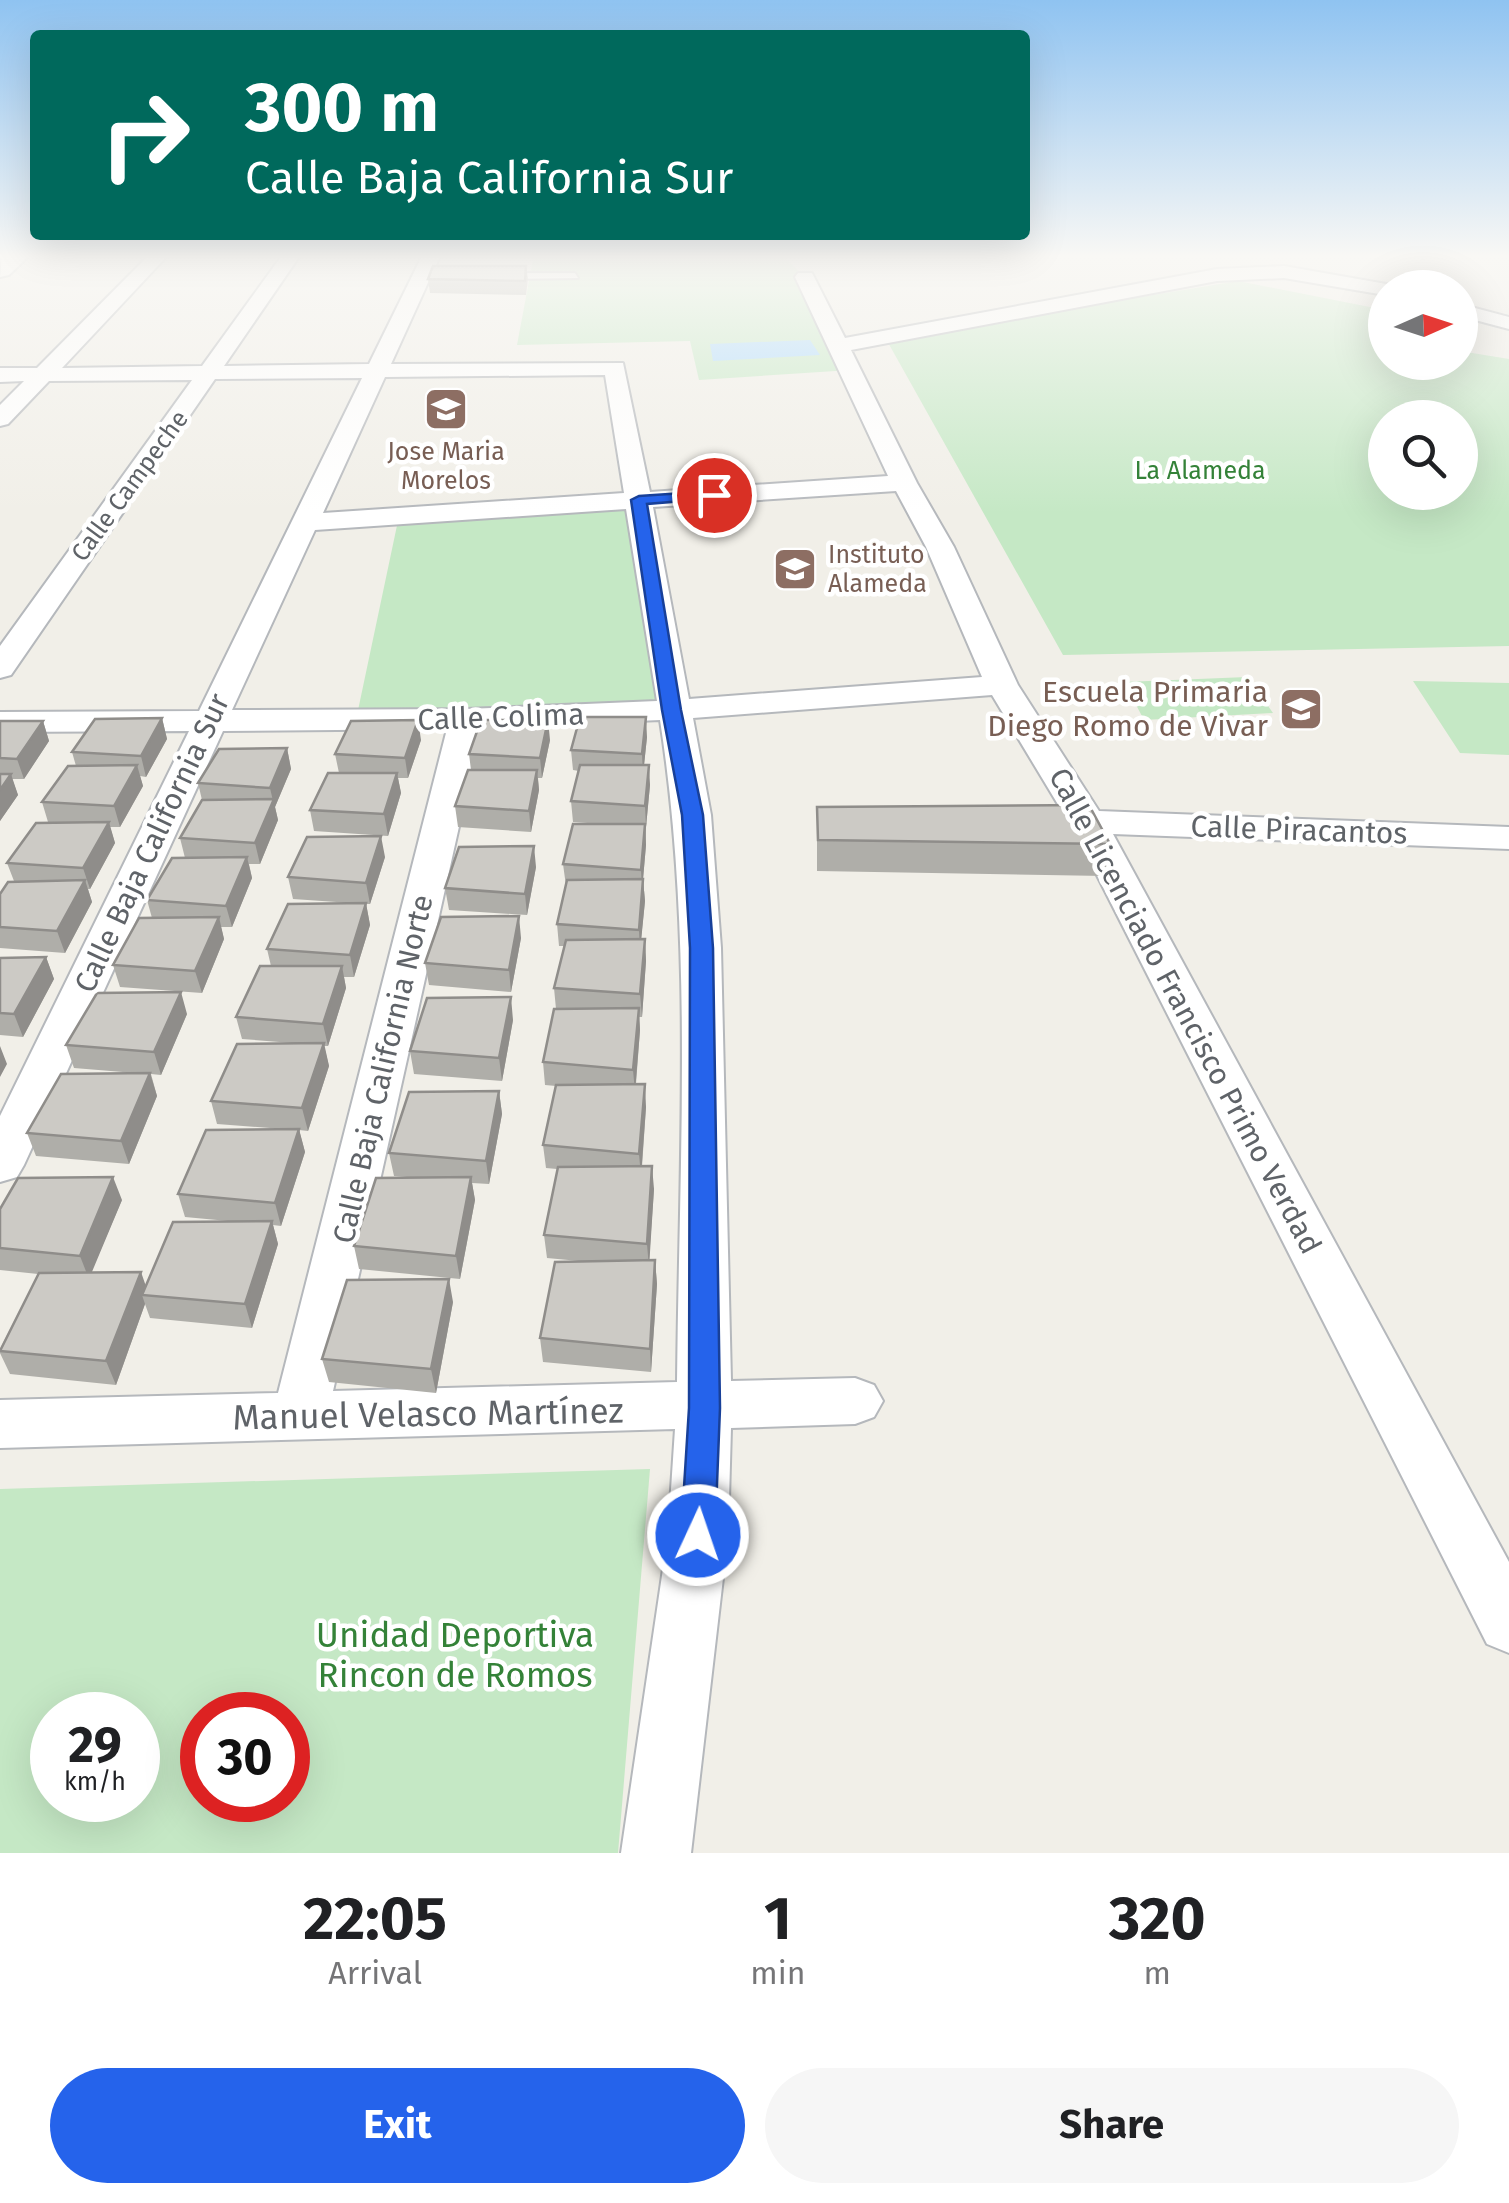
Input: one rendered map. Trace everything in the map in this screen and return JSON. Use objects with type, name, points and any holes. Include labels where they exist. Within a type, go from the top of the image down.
[{"type":"street","points":[[0,419],[75,340]]},
{"type":"street","name":"Calle Campeche","points":[[0,668],[233,340]]},
{"type":"street","name":"Calle Baja California Sur","points":[[0,1164],[392,340]]},
{"type":"street","name":"Calle Licenciado Francisco Primo Verdad","points":[[834,340],[940,547],[1002,685],[1088,822],[1509,1623]]},
{"type":"street","points":[[836,346],[876,340]]},
{"type":"street","points":[[0,375],[615,368],[693,815],[701,948],[704,1408],[698,1535],[656,1853]]},
{"type":"street","points":[[306,522],[904,482]]},
{"type":"street","name":"Calle Colima","points":[[0,722],[466,720],[672,710],[1002,685]]},
{"type":"street","name":"Calle Baja California Norte","points":[[299,1418],[466,720]]},
{"type":"street","name":"Calle Piracantos","points":[[1088,822],[1509,838]]},
{"type":"street","name":"Manuel Velasco Martínez","points":[[0,1424],[856,1401]]},
{"type":"green space","points":[[518,340],[836,340],[851,370],[699,380],[690,341],[517,345]]},
{"type":"green space","name":"La Alameda","points":[[887,340],[1368,340],[1368,380],[1478,380],[1478,354],[1509,359],[1509,646],[1063,655]]},
{"type":"green space","points":[[639,500],[671,710],[357,715],[399,516]]},
{"type":"green space","points":[[1247,677],[1273,713],[1144,720],[1124,682]]},
{"type":"green space","points":[[1413,681],[1509,683],[1509,755],[1460,753]]},
{"type":"green space","name":"Unidad Deportiva Rincon de Romos","points":[[650,1469],[618,1853],[0,1853],[0,1489]]},
{"type":"water","points":[[810,340],[820,355],[713,361],[710,344]]},
{"type":"building","points":[[580,717],[646,717],[642,754],[571,750]]},
{"type":"building","points":[[162,718],[141,756],[72,752],[95,719]]},
{"type":"building","points":[[418,720],[405,758],[335,754],[351,721]]},
{"type":"building","points":[[481,720],[548,720],[540,758],[469,754]]},
{"type":"building","points":[[0,721],[43,721],[17,759],[0,758]]},
{"type":"building","points":[[287,748],[270,788],[198,783],[219,749]]},
{"type":"building","points":[[137,765],[114,806],[42,802],[68,766]]},
{"type":"building","points":[[580,765],[649,765],[645,806],[571,801]]},
{"type":"building","points":[[468,770],[537,770],[529,811],[455,806]]},
{"type":"building","points":[[328,773],[397,773],[384,814],[310,810]]},
{"type":"building","points":[[0,774],[11,774],[0,790]]},
{"type":"building","points":[[274,799],[255,843],[180,838],[202,800]]},
{"type":"building","points":[[1089,805],[1110,844],[818,840],[817,807]]},
{"type":"building","points":[[109,822],[83,868],[7,863],[36,823]]},
{"type":"building","points":[[573,824],[645,824],[641,870],[563,864]]},
{"type":"building","points":[[381,836],[366,883],[288,877],[307,837]]},
{"type":"building","points":[[534,846],[525,894],[445,888],[459,847]]},
{"type":"building","points":[[247,857],[226,906],[147,900],[172,858]]},
{"type":"building","points":[[643,879],[639,930],[557,924],[567,880]]},
{"type":"building","points":[[85,880],[57,931],[0,927],[0,894],[8,882]]},
{"type":"building","points":[[366,903],[350,955],[267,949],[288,904]]},
{"type":"building","points":[[519,916],[509,970],[425,963],[441,917]]},
{"type":"building","points":[[219,917],[195,971],[113,965],[139,918]]},
{"type":"building","points":[[645,939],[640,994],[554,988],[566,940]]},
{"type":"building","points":[[46,957],[14,1014],[0,1013],[0,958]]},
{"type":"building","points":[[260,966],[342,966],[323,1024],[236,1017]]},
{"type":"building","points":[[181,992],[154,1052],[66,1045],[97,993]]},
{"type":"building","points":[[511,997],[499,1058],[410,1051],[427,998]]},
{"type":"building","points":[[639,1008],[633,1070],[543,1062],[554,1009]]},
{"type":"building","points":[[324,1043],[302,1108],[211,1101],[237,1044]]},
{"type":"building","points":[[150,1073],[121,1141],[27,1133],[61,1074]]},
{"type":"building","points":[[645,1084],[639,1154],[543,1145],[556,1085]]},
{"type":"building","points":[[499,1091],[486,1161],[389,1153],[409,1092]]},
{"type":"building","points":[[299,1129],[275,1203],[178,1194],[206,1130]]},
{"type":"building","points":[[652,1166],[647,1244],[544,1235],[558,1167]]},
{"type":"building","points":[[113,1177],[80,1256],[0,1248],[0,1209],[18,1178]]},
{"type":"building","points":[[471,1177],[456,1256],[354,1246],[376,1178]]},
{"type":"building","points":[[272,1221],[245,1304],[142,1295],[173,1222]]},
{"type":"building","points":[[655,1260],[650,1349],[540,1338],[555,1262]]},
{"type":"building","points":[[141,1272],[106,1361],[0,1351],[39,1273]]},
{"type":"building","points":[[449,1279],[431,1369],[322,1359],[347,1280]]},
{"type":"place","name":"Jose Maria Morelos","points":[[446,409]]},
{"type":"place","name":"Instituto Alameda","points":[[795,569]]},
{"type":"place","name":"Escuela Primaria Diego Romo de Vivar","points":[[1301,709]]},
{"type":"route","points":[[698,1535],[704,1408],[701,948],[693,815],[639,500],[714,495]]}]
